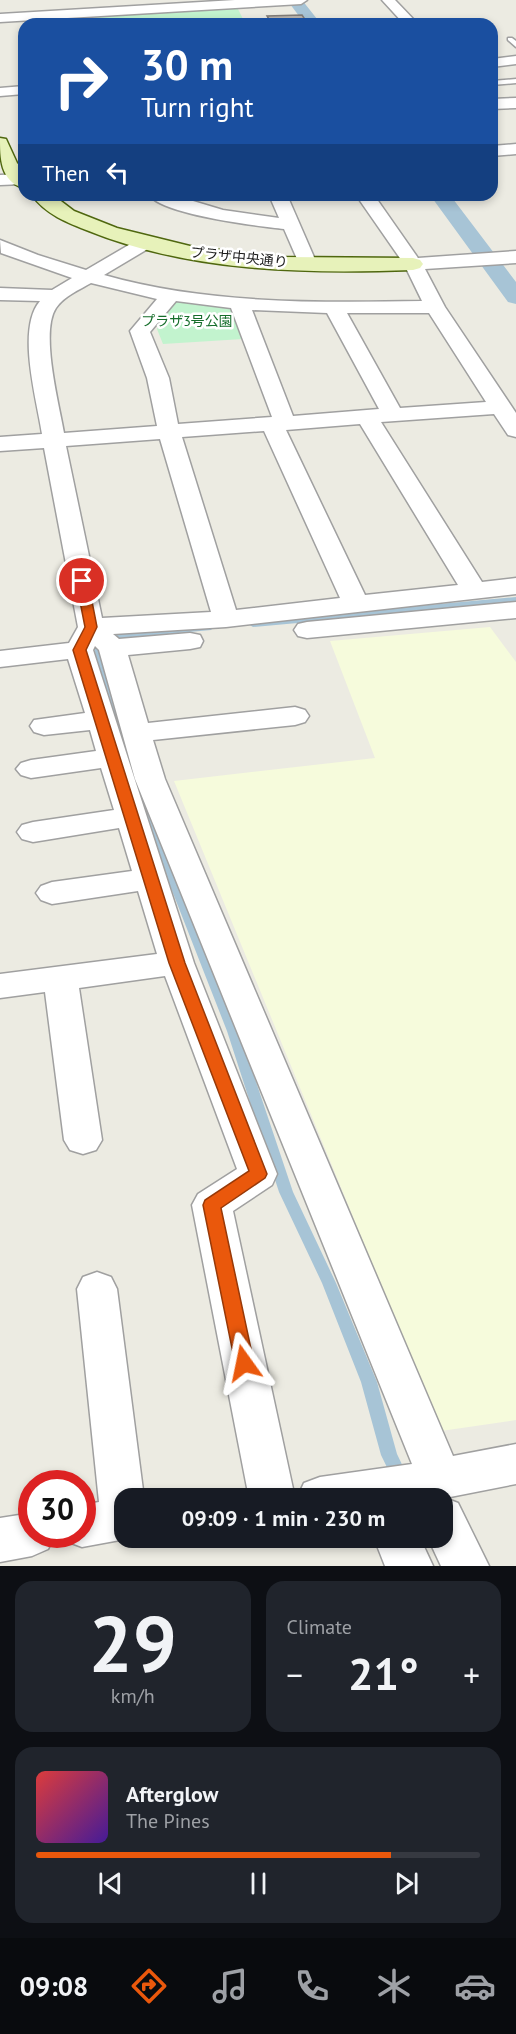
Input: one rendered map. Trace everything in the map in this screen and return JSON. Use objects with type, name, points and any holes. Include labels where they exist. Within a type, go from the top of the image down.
[{"type":"street","points":[[51,0],[78,18]]},
{"type":"street","points":[[131,0],[150,10]]},
{"type":"street","points":[[88,18],[150,10],[244,6],[301,0]]},
{"type":"street","points":[[388,0],[405,18]]},
{"type":"street","points":[[498,62],[516,60]]},
{"type":"street","points":[[0,92],[18,90]]},
{"type":"street","points":[[498,104],[516,103]]},
{"type":"street","points":[[0,143],[9,165],[18,175]]},
{"type":"street","points":[[498,150],[516,149]]},
{"type":"street","points":[[0,180],[18,180]]},
{"type":"street","name":"プラザ中央通り","points":[[49,201],[68,216],[145,243],[222,258],[351,267],[413,264]]},
{"type":"street","points":[[176,201],[244,220],[291,224]]},
{"type":"street","points":[[281,201],[308,264]]},
{"type":"street","points":[[369,201],[413,264],[435,307],[516,430]]},
{"type":"street","points":[[145,243],[56,296],[45,308],[38,340],[54,440],[94,642],[125,745],[132,818],[177,963],[258,1174],[212,1205],[270,1488]]},
{"type":"street","points":[[0,245],[9,256],[170,296],[335,309],[435,307]]},
{"type":"street","points":[[413,264],[516,257]]},
{"type":"street","points":[[0,294],[56,296]]},
{"type":"street","points":[[170,296],[140,331],[158,378],[169,432],[226,619]]},
{"type":"street","points":[[239,303],[279,423],[356,604]]},
{"type":"street","points":[[335,309],[393,415]]},
{"type":"street","points":[[0,444],[501,407]]},
{"type":"street","points":[[367,417],[474,590]]},
{"type":"street","points":[[0,659],[226,619],[516,586]]},
{"type":"street","points":[[94,642],[516,610]]},
{"type":"street","points":[[94,642],[101,720],[125,745],[150,779],[411,1488]]},
{"type":"street","points":[[31,769],[125,745],[296,716]]},
{"type":"street","points":[[44,726],[101,720]]},
{"type":"street","points":[[33,832],[132,818]]},
{"type":"street","points":[[52,893],[151,879]]},
{"type":"street","points":[[0,986],[177,963]]},
{"type":"street","points":[[60,978],[83,1140]]},
{"type":"street","points":[[97,1289],[120,1488]]},
{"type":"street","points":[[427,1488],[516,1464]]},
{"type":"street","points":[[96,1524],[114,1521]]},
{"type":"street","points":[[0,1539],[18,1536]]},
{"type":"street","points":[[401,1548],[409,1566]]},
{"type":"street","points":[[452,1548],[465,1566]]},
{"type":"lane","points":[[498,82],[516,81]]},
{"type":"shaded area","points":[[490,627],[516,662],[516,1420],[441,1431],[174,781],[375,758],[330,641]]},
{"type":"green space","points":[[237,7],[242,18],[88,18],[86,16]]},
{"type":"green space","name":"プラザ3号公園","points":[[187,299],[231,307],[243,339],[163,344],[157,329],[162,318],[171,306]]},
{"type":"building","points":[[302,15],[304,18],[268,18],[267,16]]},
{"type":"waterway","points":[[294,0],[308,18]]},
{"type":"waterway","points":[[444,201],[516,297]]},
{"type":"waterway","points":[[253,624],[516,600]]},
{"type":"waterway","points":[[130,768],[97,641],[124,635],[208,628]]},
{"type":"waterway","points":[[136,786],[233,1031],[286,1192],[329,1283],[369,1382],[389,1455],[405,1488]]},
{"type":"route","points":[[82,581],[91,627],[79,650],[177,963],[258,1174],[212,1205],[244,1363]]}]
